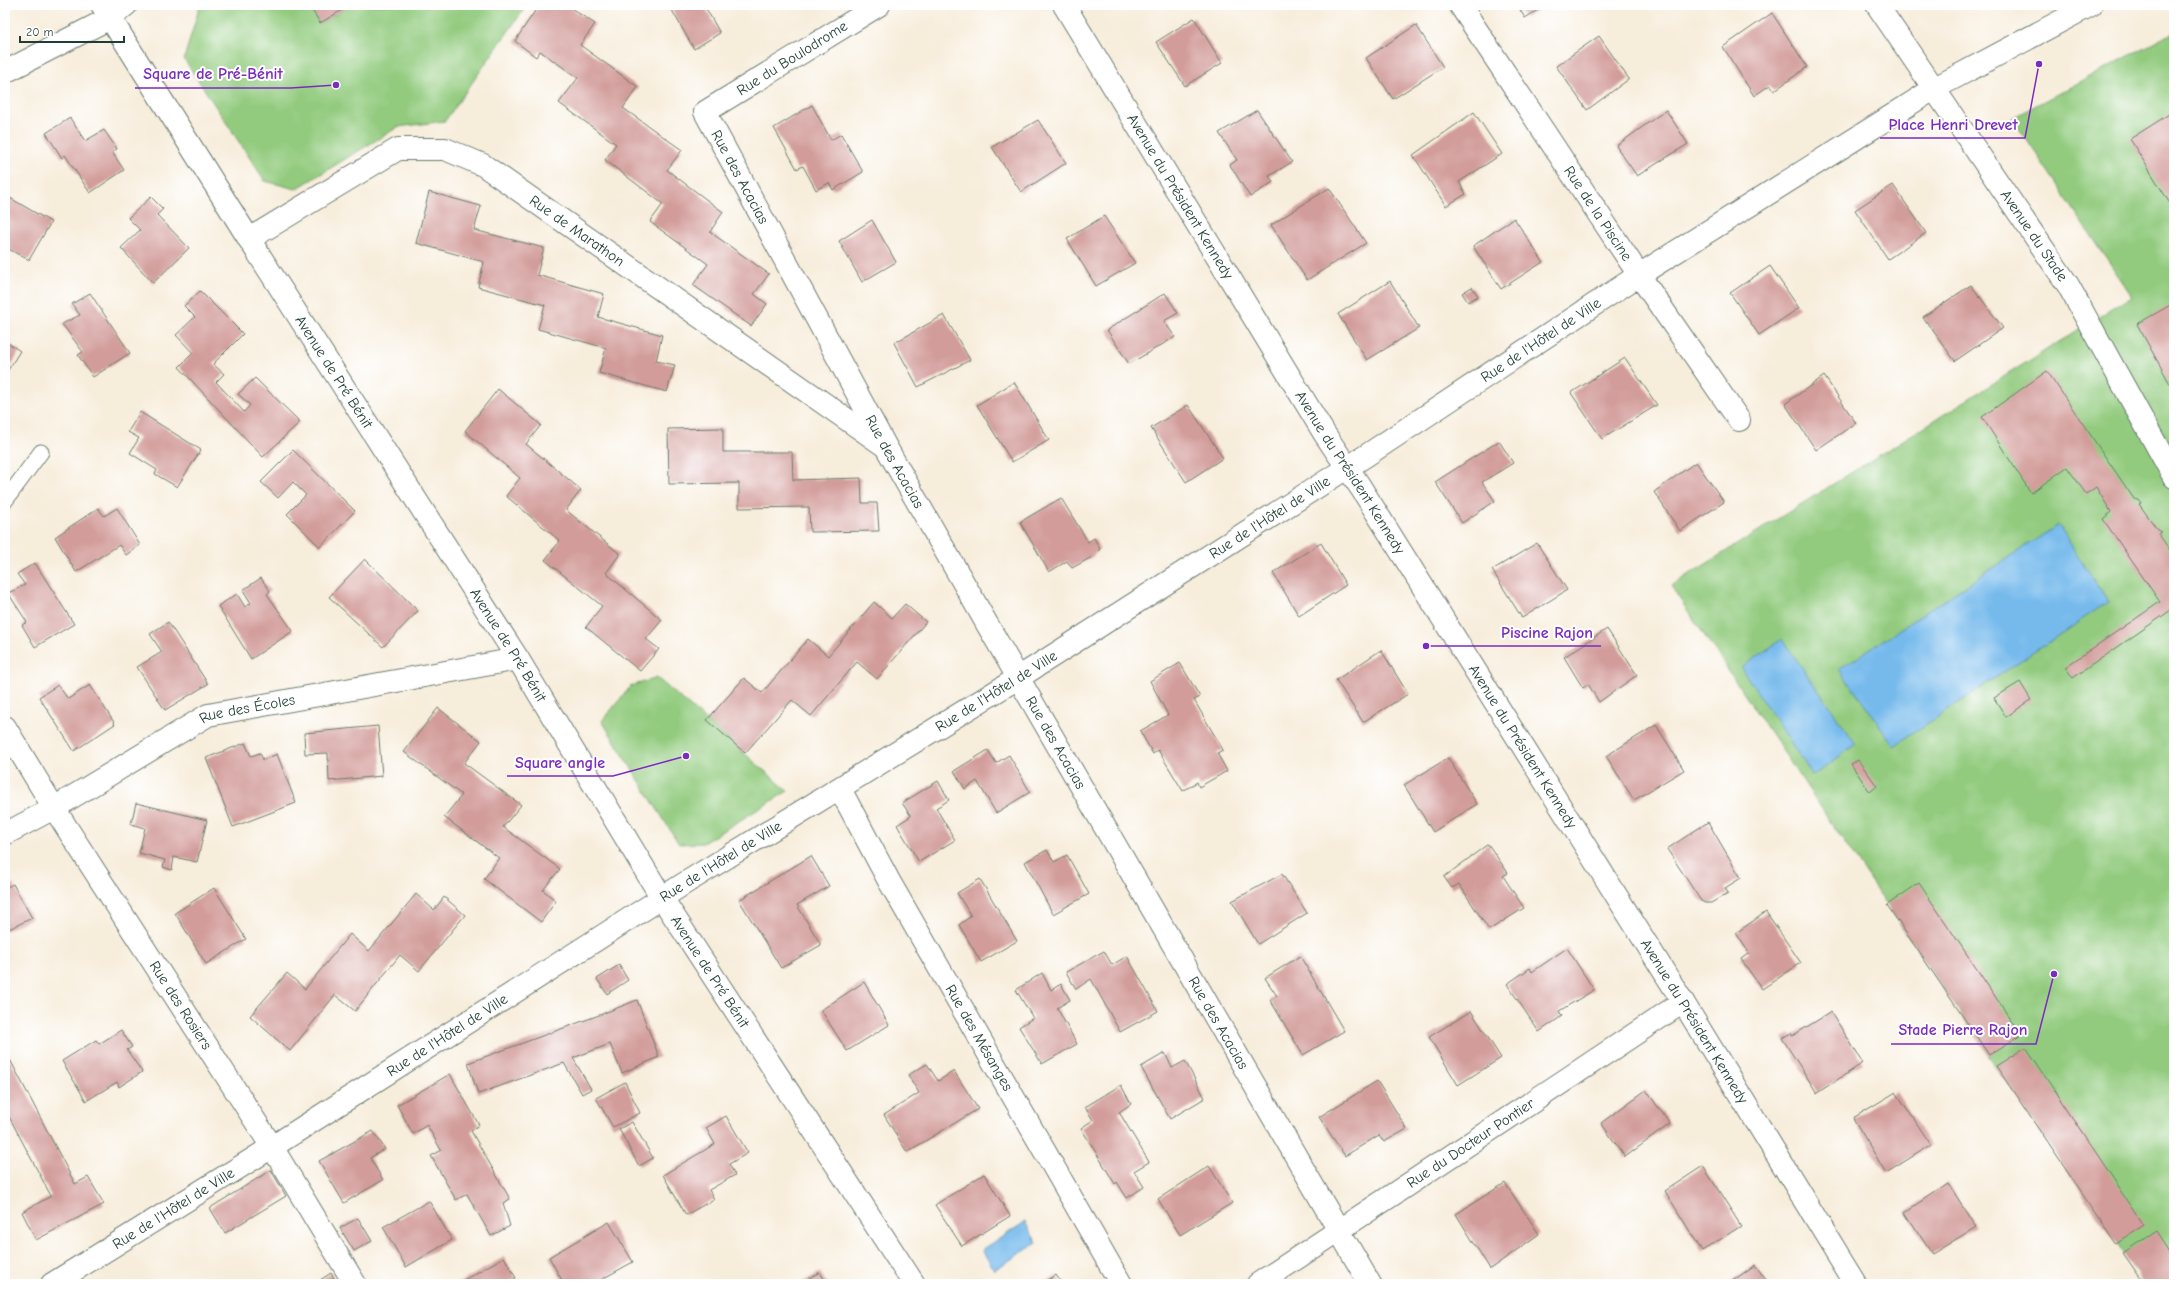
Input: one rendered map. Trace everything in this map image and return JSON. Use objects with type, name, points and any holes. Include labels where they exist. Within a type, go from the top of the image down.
[{"type":"street","name":"Rue du Boulodrome","points":[[706,112],[879,5]]},
{"type":"street","name":"Avenue du Président Kennedy","points":[[1064,5],[1324,434],[1347,468],[1683,1002],[1856,1284]]},
{"type":"street","name":"Rue de la Piscine","points":[[1460,5],[1639,275],[1739,420]]},
{"type":"street","name":"Avenue du Stade","points":[[1877,5],[2068,285],[2174,477]]},
{"type":"street","name":"Rue de l'Hôtel de Ville","points":[[52,1284],[272,1147],[662,898],[1018,678],[1347,468],[1639,275],[1935,88],[2091,5]]},
{"type":"street","points":[[5,72],[53,46],[113,9]]},
{"type":"street","name":"Avenue de Pré Bénit","points":[[113,9],[161,96],[249,239],[518,659],[662,898],[914,1284]]},
{"type":"street","name":"Rue des Acacias","points":[[706,112],[886,447],[1018,678],[1370,1284]]},
{"type":"street","name":"Rue de Marathon","points":[[249,239],[398,149],[445,149],[483,164],[886,447]]},
{"type":"street","name":"Rue des Écoles","points":[[5,834],[54,808],[208,715],[518,659]]},
{"type":"street","name":"Rue des Rosiers","points":[[5,727],[54,808],[272,1147],[355,1284]]},
{"type":"street","name":"Rue des Mésanges","points":[[840,789],[889,881],[1121,1284]]},
{"type":"street","name":"Rue du Docteur Pontier","points":[[1258,1284],[1683,1002]]},
{"type":"lane","points":[[5,501],[41,452]]},
{"type":"green space","points":[[200,5],[262,5],[264,8],[270,5],[309,5],[320,23],[351,5],[527,5],[445,121],[398,127],[296,189],[265,181],[184,59]]},
{"type":"green space","points":[[2174,32],[2174,1284],[2144,1284],[1671,586],[2132,296],[2012,118]]},
{"type":"green space","points":[[657,678],[788,791],[703,843],[679,844],[602,721],[631,686]]},
{"type":"water","points":[[2058,525],[2108,602],[1894,746],[1839,669]]},
{"type":"water","points":[[1782,639],[1856,744],[1813,776],[1741,668]]},
{"type":"water","points":[[1025,1222],[1037,1243],[994,1270],[982,1250]]},
{"type":"building","points":[[309,5],[351,5],[320,23]]},
{"type":"building","points":[[539,5],[566,5],[595,24],[580,45],[638,87],[623,108],[682,150],[667,170],[723,212],[710,232],[769,274],[754,294],[767,304],[751,326],[693,285],[708,264],[650,222],[663,204],[605,160],[616,144],[559,103],[578,78],[540,51],[536,57],[515,41]]},
{"type":"building","points":[[669,5],[704,5],[720,33],[694,49]]},
{"type":"building","points":[[1517,5],[1546,5],[1525,18]]},
{"type":"building","points":[[1772,13],[1807,67],[1774,91],[1770,85],[1754,96],[1723,47]]},
{"type":"building","points":[[1194,18],[1222,63],[1185,86],[1156,42]]},
{"type":"building","points":[[1416,25],[1443,67],[1393,99],[1366,58]]},
{"type":"building","points":[[1599,36],[1629,79],[1587,110],[1556,66]]},
{"type":"building","points":[[812,105],[831,140],[841,134],[863,172],[833,190],[829,183],[816,190],[803,166],[797,169],[774,128]]},
{"type":"building","points":[[1257,110],[1292,162],[1269,176],[1273,182],[1250,197],[1230,165],[1237,160],[1219,133]]},
{"type":"building","points":[[1666,110],[1688,144],[1637,176],[1616,146]]},
{"type":"building","points":[[2174,111],[2174,210],[2130,139]]},
{"type":"building","points":[[1474,112],[1502,154],[1459,182],[1466,194],[1446,206],[1413,155]]},
{"type":"building","points":[[70,118],[85,141],[104,130],[117,149],[112,152],[124,170],[90,193],[65,155],[62,158],[46,133]]},
{"type":"building","points":[[1038,120],[1066,163],[1021,192],[992,147]]},
{"type":"building","points":[[1893,185],[1926,233],[1888,259],[1855,210]]},
{"type":"building","points":[[1329,188],[1366,243],[1307,280],[1271,225]]},
{"type":"building","points":[[429,192],[481,206],[474,230],[544,248],[537,275],[604,294],[598,317],[662,335],[656,361],[675,365],[667,392],[599,373],[606,348],[538,329],[545,305],[478,287],[484,262],[416,243]]},
{"type":"building","points":[[5,195],[51,222],[29,260],[5,247],[8,243],[5,241]]},
{"type":"building","points":[[151,197],[163,209],[157,215],[189,248],[153,283],[121,248],[140,230],[128,218]]},
{"type":"building","points":[[1104,216],[1135,263],[1096,286],[1067,239]]},
{"type":"building","points":[[1514,218],[1543,262],[1501,289],[1473,246]]},
{"type":"building","points":[[872,220],[896,262],[862,282],[839,241]]},
{"type":"building","points":[[1770,266],[1799,308],[1759,335],[1730,293]]},
{"type":"building","points":[[1390,281],[1419,328],[1367,360],[1338,314]]},
{"type":"building","points":[[1971,285],[2003,328],[1955,361],[1923,317]]},
{"type":"building","points":[[1472,287],[1478,296],[1468,302],[1462,293]]},
{"type":"building","points":[[200,291],[243,334],[213,364],[224,374],[216,382],[244,412],[250,405],[238,394],[255,378],[300,422],[263,457],[179,367],[193,353],[176,335],[195,317],[184,306]]},
{"type":"building","points":[[90,293],[130,353],[93,377],[78,355],[83,352],[62,324],[80,315],[72,304]]},
{"type":"building","points":[[1165,293],[1178,313],[1164,321],[1175,337],[1129,364],[1107,330]]},
{"type":"building","points":[[2174,303],[2174,391],[2137,324]]},
{"type":"building","points":[[944,315],[970,360],[918,387],[894,343]]},
{"type":"building","points":[[5,341],[20,351],[5,375]]},
{"type":"building","points":[[1625,358],[1657,405],[1602,439],[1571,393]]},
{"type":"building","points":[[2047,371],[2134,499],[2139,500],[2141,503],[2139,504],[2157,529],[2161,531],[2158,533],[2174,556],[2174,608],[2073,678],[2065,667],[2160,602],[2103,519],[2111,512],[2096,487],[2086,494],[2067,467],[2031,493],[1982,417]]},
{"type":"building","points":[[1824,376],[1856,423],[1816,450],[1785,404]]},
{"type":"building","points":[[1014,382],[1049,440],[1012,462],[977,405]]},
{"type":"building","points":[[498,389],[541,425],[526,444],[581,490],[566,510],[620,554],[606,573],[662,620],[646,639],[659,649],[640,671],[586,627],[602,606],[545,560],[560,541],[506,496],[520,478],[465,431]]},
{"type":"building","points":[[1188,405],[1223,458],[1186,482],[1151,428]]},
{"type":"building","points":[[140,412],[201,450],[177,487],[155,474],[157,470],[130,453],[139,438],[128,432]]},
{"type":"building","points":[[723,428],[723,452],[792,452],[793,480],[861,478],[862,503],[877,503],[879,531],[810,532],[809,507],[739,508],[739,483],[669,484],[668,429]]},
{"type":"building","points":[[1499,441],[1513,463],[1482,482],[1495,501],[1462,523],[1435,482]]},
{"type":"building","points":[[293,450],[355,511],[320,547],[287,514],[306,495],[293,482],[278,498],[261,482]]},
{"type":"building","points":[[1696,462],[1724,502],[1680,531],[1654,492]]},
{"type":"building","points":[[1061,498],[1088,542],[1094,538],[1100,549],[1092,557],[1072,568],[1067,561],[1049,572],[1020,522]]},
{"type":"building","points":[[98,508],[104,516],[117,508],[140,545],[126,555],[119,545],[76,572],[55,537]]},
{"type":"building","points":[[1321,543],[1346,585],[1299,616],[1273,573]]},
{"type":"building","points":[[1537,543],[1567,590],[1522,618],[1492,570]]},
{"type":"building","points":[[365,559],[418,611],[383,647],[329,597]]},
{"type":"building","points":[[35,563],[74,624],[35,647],[22,625],[27,622],[8,593],[25,585],[17,574]]},
{"type":"building","points":[[261,578],[270,591],[267,594],[293,631],[251,659],[218,606],[237,594],[245,607],[251,603],[243,590]]},
{"type":"building","points":[[874,602],[892,618],[905,604],[926,622],[877,679],[857,662],[811,716],[792,700],[745,753],[707,720],[744,678],[762,693],[808,639],[828,656]]},
{"type":"building","points":[[168,622],[208,684],[165,710],[137,667],[162,652],[150,634]]},
{"type":"building","points":[[1607,629],[1637,675],[1599,702],[1588,684],[1583,688],[1564,657]]},
{"type":"building","points":[[1381,650],[1408,694],[1363,722],[1336,680]]},
{"type":"building","points":[[1180,663],[1200,697],[1194,700],[1223,750],[1217,753],[1227,771],[1199,787],[1197,782],[1183,791],[1158,750],[1153,754],[1140,731],[1168,715],[1150,681]]},
{"type":"building","points":[[2020,682],[2031,700],[2006,717],[1994,698]]},
{"type":"building","points":[[58,685],[68,699],[90,685],[115,724],[74,751],[39,697]]},
{"type":"building","points":[[438,708],[481,741],[464,763],[521,805],[503,827],[560,869],[543,890],[556,901],[541,922],[484,879],[499,858],[444,817],[462,795],[404,752]]},
{"type":"building","points":[[1656,725],[1684,770],[1634,800],[1606,756]]},
{"type":"building","points":[[378,726],[382,776],[329,781],[328,753],[305,754],[304,733]]},
{"type":"building","points":[[245,743],[251,756],[260,753],[263,760],[277,754],[296,803],[233,827],[206,758]]},
{"type":"building","points":[[988,750],[996,763],[1009,755],[1030,792],[996,813],[977,781],[965,789],[954,771]]},
{"type":"building","points":[[1448,758],[1477,804],[1433,832],[1404,785]]},
{"type":"building","points":[[1858,760],[1877,786],[1870,792],[1851,764]]},
{"type":"building","points":[[938,781],[949,800],[936,808],[955,840],[919,862],[897,825],[911,816],[902,803]]},
{"type":"building","points":[[136,803],[207,820],[197,862],[174,857],[172,870],[163,867],[165,860],[139,853],[145,828],[131,824]]},
{"type":"building","points":[[1708,822],[1741,878],[1725,888],[1728,893],[1711,903],[1705,903],[1701,901],[1667,849]]},
{"type":"building","points":[[1488,844],[1508,873],[1503,876],[1524,908],[1489,930],[1459,884],[1452,888],[1444,877]]},
{"type":"building","points":[[1047,850],[1054,862],[1067,855],[1089,894],[1053,914],[1025,862]]},
{"type":"building","points":[[811,856],[829,886],[797,905],[821,945],[781,968],[739,900]]},
{"type":"building","points":[[1282,874],[1307,913],[1258,944],[1232,901]]},
{"type":"building","points":[[980,879],[1017,941],[981,962],[959,925],[971,916],[957,893]]},
{"type":"building","points":[[1919,883],[2021,1035],[1989,1055],[1887,905]]},
{"type":"building","points":[[13,884],[32,918],[5,931],[5,888]]},
{"type":"building","points":[[214,888],[246,939],[206,964],[175,913]]},
{"type":"building","points":[[416,894],[434,910],[444,897],[465,915],[419,971],[400,955],[355,1011],[335,995],[290,1051],[250,1016],[287,973],[305,989],[350,934],[369,951]]},
{"type":"building","points":[[1766,912],[1801,963],[1762,989],[1741,959],[1749,953],[1736,933]]},
{"type":"building","points":[[1567,948],[1594,990],[1559,1011],[1562,1016],[1539,1032],[1507,984],[1530,968],[1532,972]]},
{"type":"building","points":[[1104,951],[1112,965],[1127,956],[1158,1011],[1120,1032],[1091,979],[1076,989],[1066,972]]},
{"type":"building","points":[[1300,956],[1344,1031],[1303,1055],[1270,1000],[1277,996],[1265,978]]},
{"type":"building","points":[[619,965],[628,980],[607,994],[597,979]]},
{"type":"building","points":[[1042,973],[1051,990],[1061,984],[1070,1000],[1057,1008],[1077,1044],[1042,1064],[1019,1027],[1033,1018],[1016,990]]},
{"type":"building","points":[[864,982],[889,1025],[847,1051],[821,1010]]},
{"type":"building","points":[[637,1000],[659,1057],[622,1073],[610,1044],[573,1058],[591,1089],[582,1094],[564,1063],[478,1094],[468,1063]]},
{"type":"building","points":[[1471,1011],[1501,1058],[1458,1085],[1429,1037]]},
{"type":"building","points":[[1831,1012],[1863,1063],[1817,1093],[1782,1038],[1791,1033],[1792,1036]]},
{"type":"building","points":[[121,1030],[132,1047],[127,1050],[142,1072],[119,1087],[117,1082],[86,1101],[62,1061],[96,1040],[99,1044]]},
{"type":"building","points":[[2026,1047],[2145,1225],[2116,1244],[1996,1066]]},
{"type":"building","points":[[5,1050],[75,1184],[88,1177],[104,1204],[36,1240],[22,1212],[51,1196],[5,1109]]},
{"type":"building","points":[[1165,1053],[1172,1068],[1185,1061],[1205,1098],[1170,1119],[1141,1067]]},
{"type":"building","points":[[927,1064],[938,1081],[954,1071],[978,1109],[907,1152],[884,1115],[919,1093],[908,1075]]},
{"type":"building","points":[[450,1074],[479,1125],[471,1131],[510,1199],[503,1203],[510,1226],[491,1236],[467,1194],[456,1200],[431,1156],[441,1150],[427,1125],[413,1134],[397,1105]]},
{"type":"building","points":[[1377,1081],[1407,1129],[1384,1142],[1379,1135],[1345,1156],[1319,1117]]},
{"type":"building","points":[[625,1082],[640,1113],[613,1127],[596,1098]]},
{"type":"building","points":[[1121,1085],[1131,1104],[1119,1112],[1149,1162],[1134,1171],[1144,1187],[1127,1198],[1117,1182],[1115,1184],[1081,1128],[1093,1120],[1085,1107]]},
{"type":"building","points":[[1646,1090],[1670,1124],[1625,1157],[1601,1123]]},
{"type":"building","points":[[1896,1092],[1931,1145],[1886,1173],[1853,1118]]},
{"type":"building","points":[[726,1116],[748,1153],[729,1164],[735,1175],[709,1190],[714,1199],[686,1215],[663,1175],[715,1144],[706,1128]]},
{"type":"building","points":[[632,1122],[653,1158],[639,1166],[619,1129]]},
{"type":"building","points":[[373,1131],[385,1149],[370,1158],[383,1180],[344,1203],[319,1161]]},
{"type":"building","points":[[1209,1166],[1232,1203],[1180,1235],[1158,1199]]},
{"type":"building","points":[[1703,1166],[1741,1226],[1702,1251],[1665,1191]]},
{"type":"building","points":[[271,1170],[286,1196],[225,1233],[210,1208]]},
{"type":"building","points":[[984,1174],[1010,1216],[962,1246],[935,1205]]},
{"type":"building","points":[[1505,1183],[1539,1234],[1490,1269],[1456,1214]]},
{"type":"building","points":[[1948,1183],[1976,1227],[1932,1254],[1905,1212]]},
{"type":"building","points":[[429,1201],[452,1240],[406,1267],[383,1227]]},
{"type":"building","points":[[358,1218],[372,1241],[354,1251],[340,1228]]},
{"type":"building","points":[[609,1222],[633,1262],[593,1284],[564,1284],[549,1257]]},
{"type":"building","points":[[2157,1231],[2174,1257],[2174,1284],[2144,1284],[2123,1254]]},
{"type":"building","points":[[504,1257],[516,1278],[506,1284],[457,1284]]},
{"type":"building","points":[[1755,1265],[1769,1284],[1728,1284]]},
{"type":"building","points":[[820,1272],[827,1284],[799,1284]]},
{"type":"building","points":[[331,1273],[337,1284],[314,1284]]},
{"type":"building","points":[[1056,1275],[1062,1284],[1042,1284]]},
{"type":"building","points":[[765,1280],[767,1284],[758,1284]]},
{"type":"place","name":"Place Henri Drevet","points":[[2039,64]]},
{"type":"place","name":"Square de Pré-Bénit","points":[[336,85]]},
{"type":"place","name":"Piscine Rajon","points":[[1426,646]]},
{"type":"place","name":"Square angle","points":[[686,756]]},
{"type":"place","name":"Stade Pierre Rajon","points":[[2054,974]]}]
